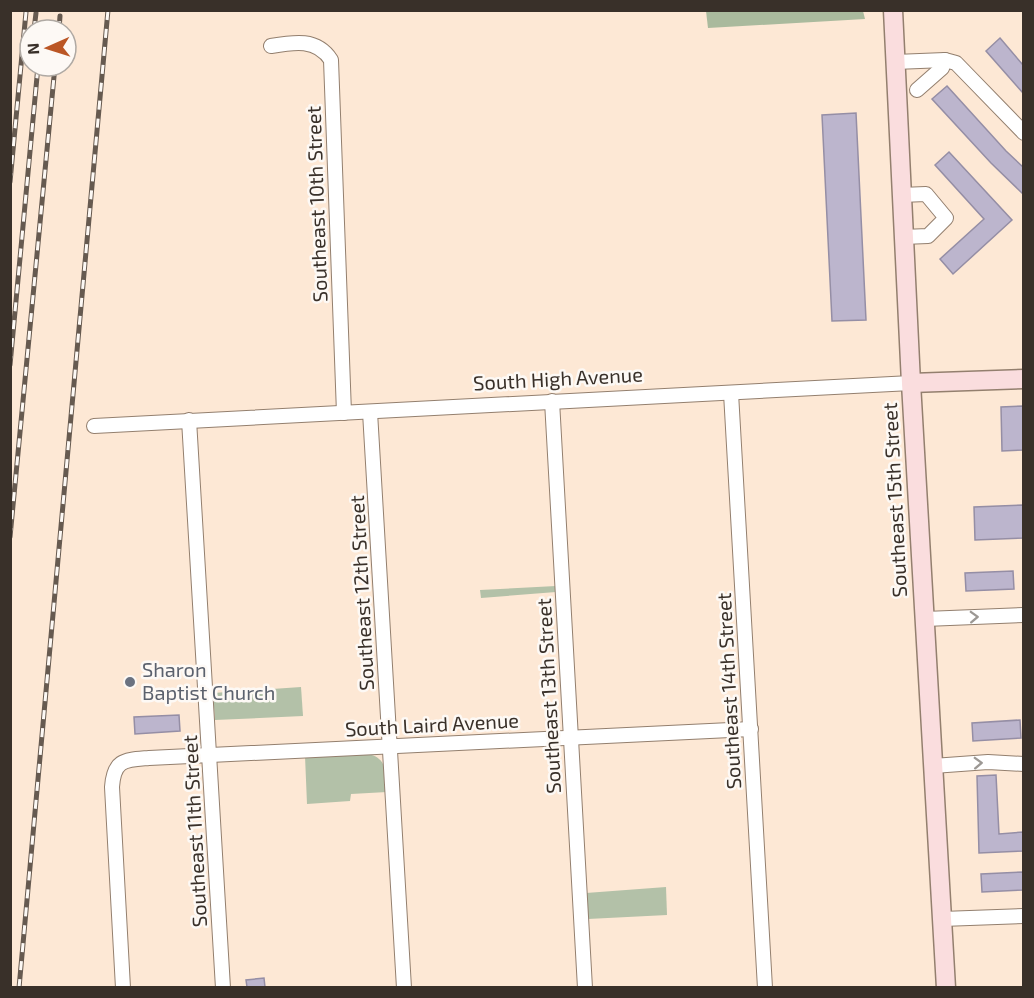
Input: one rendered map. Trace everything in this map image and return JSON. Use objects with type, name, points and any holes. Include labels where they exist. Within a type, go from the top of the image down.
[{"type":"main road","name":"Southeast 15th Street","points":[[892,10],[910,383],[946,987]]},
{"type":"main road","name":"South High Avenue","points":[[910,383],[1023,379]]},
{"type":"street","name":"Southeast 10th Street","points":[[271,46],[308,43],[323,48],[331,60],[344,413]]},
{"type":"street","points":[[895,62],[945,60],[956,63],[1023,133]]},
{"type":"street","points":[[917,90],[942,68],[945,60]]},
{"type":"street","points":[[902,195],[926,194],[946,218],[928,236],[903,237]]},
{"type":"street","name":"South High Avenue","points":[[94,426],[910,383]]},
{"type":"street","name":"Southeast 14th Street","points":[[731,393],[765,987]]},
{"type":"street","name":"Southeast 13th Street","points":[[552,401],[585,987]]},
{"type":"street","name":"Southeast 12th Street","points":[[370,412],[404,987]]},
{"type":"street","name":"Southeast 11th Street","points":[[189,420],[224,987]]},
{"type":"street","points":[[925,619],[1023,615]]},
{"type":"street","name":"South Laird Avenue","points":[[123,987],[112,787],[117,766],[132,759],[751,729]]},
{"type":"street","points":[[933,766],[987,762],[1023,764]]},
{"type":"street","points":[[942,919],[1023,916]]},
{"type":"green space","points":[[706,11],[863,11],[865,19],[708,28]]},
{"type":"green space","points":[[556,586],[556,592],[481,598],[480,590]]},
{"type":"green space","points":[[301,687],[303,716],[215,720],[213,693]]},
{"type":"green space","points":[[368,754],[375,756],[383,763],[387,792],[351,794],[350,801],[307,804],[305,756]]},
{"type":"green space","points":[[666,887],[667,915],[588,919],[586,893]]},
{"type":"building","points":[[1000,38],[1023,65],[1023,93],[986,51]]},
{"type":"building","points":[[947,86],[1023,167],[1023,194],[932,99]]},
{"type":"building","points":[[856,113],[866,320],[832,321],[822,115]]},
{"type":"building","points":[[949,152],[1012,220],[953,274],[940,259],[984,219],[935,165]]},
{"type":"building","points":[[1023,406],[1023,450],[1002,451],[1001,407]]},
{"type":"building","points":[[1023,505],[1023,538],[975,540],[974,507]]},
{"type":"building","points":[[1013,571],[1014,589],[966,591],[965,573]]},
{"type":"building","points":[[179,715],[180,731],[135,734],[134,717]]},
{"type":"building","points":[[1020,720],[1021,738],[973,741],[972,723]]},
{"type":"building","points":[[996,775],[999,834],[1023,832],[1023,851],[979,853],[977,776]]},
{"type":"building","points":[[1023,872],[1023,890],[982,892],[981,874]]},
{"type":"building","points":[[264,978],[265,987],[247,987],[246,980]]},
{"type":"railway","points":[[19,988],[108,10]]},
{"type":"railway","points":[[10,182],[26,12]]},
{"type":"railway","points":[[35,18],[36,13]]},
{"type":"railway","points":[[10,365],[37,78]]},
{"type":"railway","points":[[10,537],[54,78]]},
{"type":"place","name":"Sharon Baptist Church","points":[[130,682]]}]
